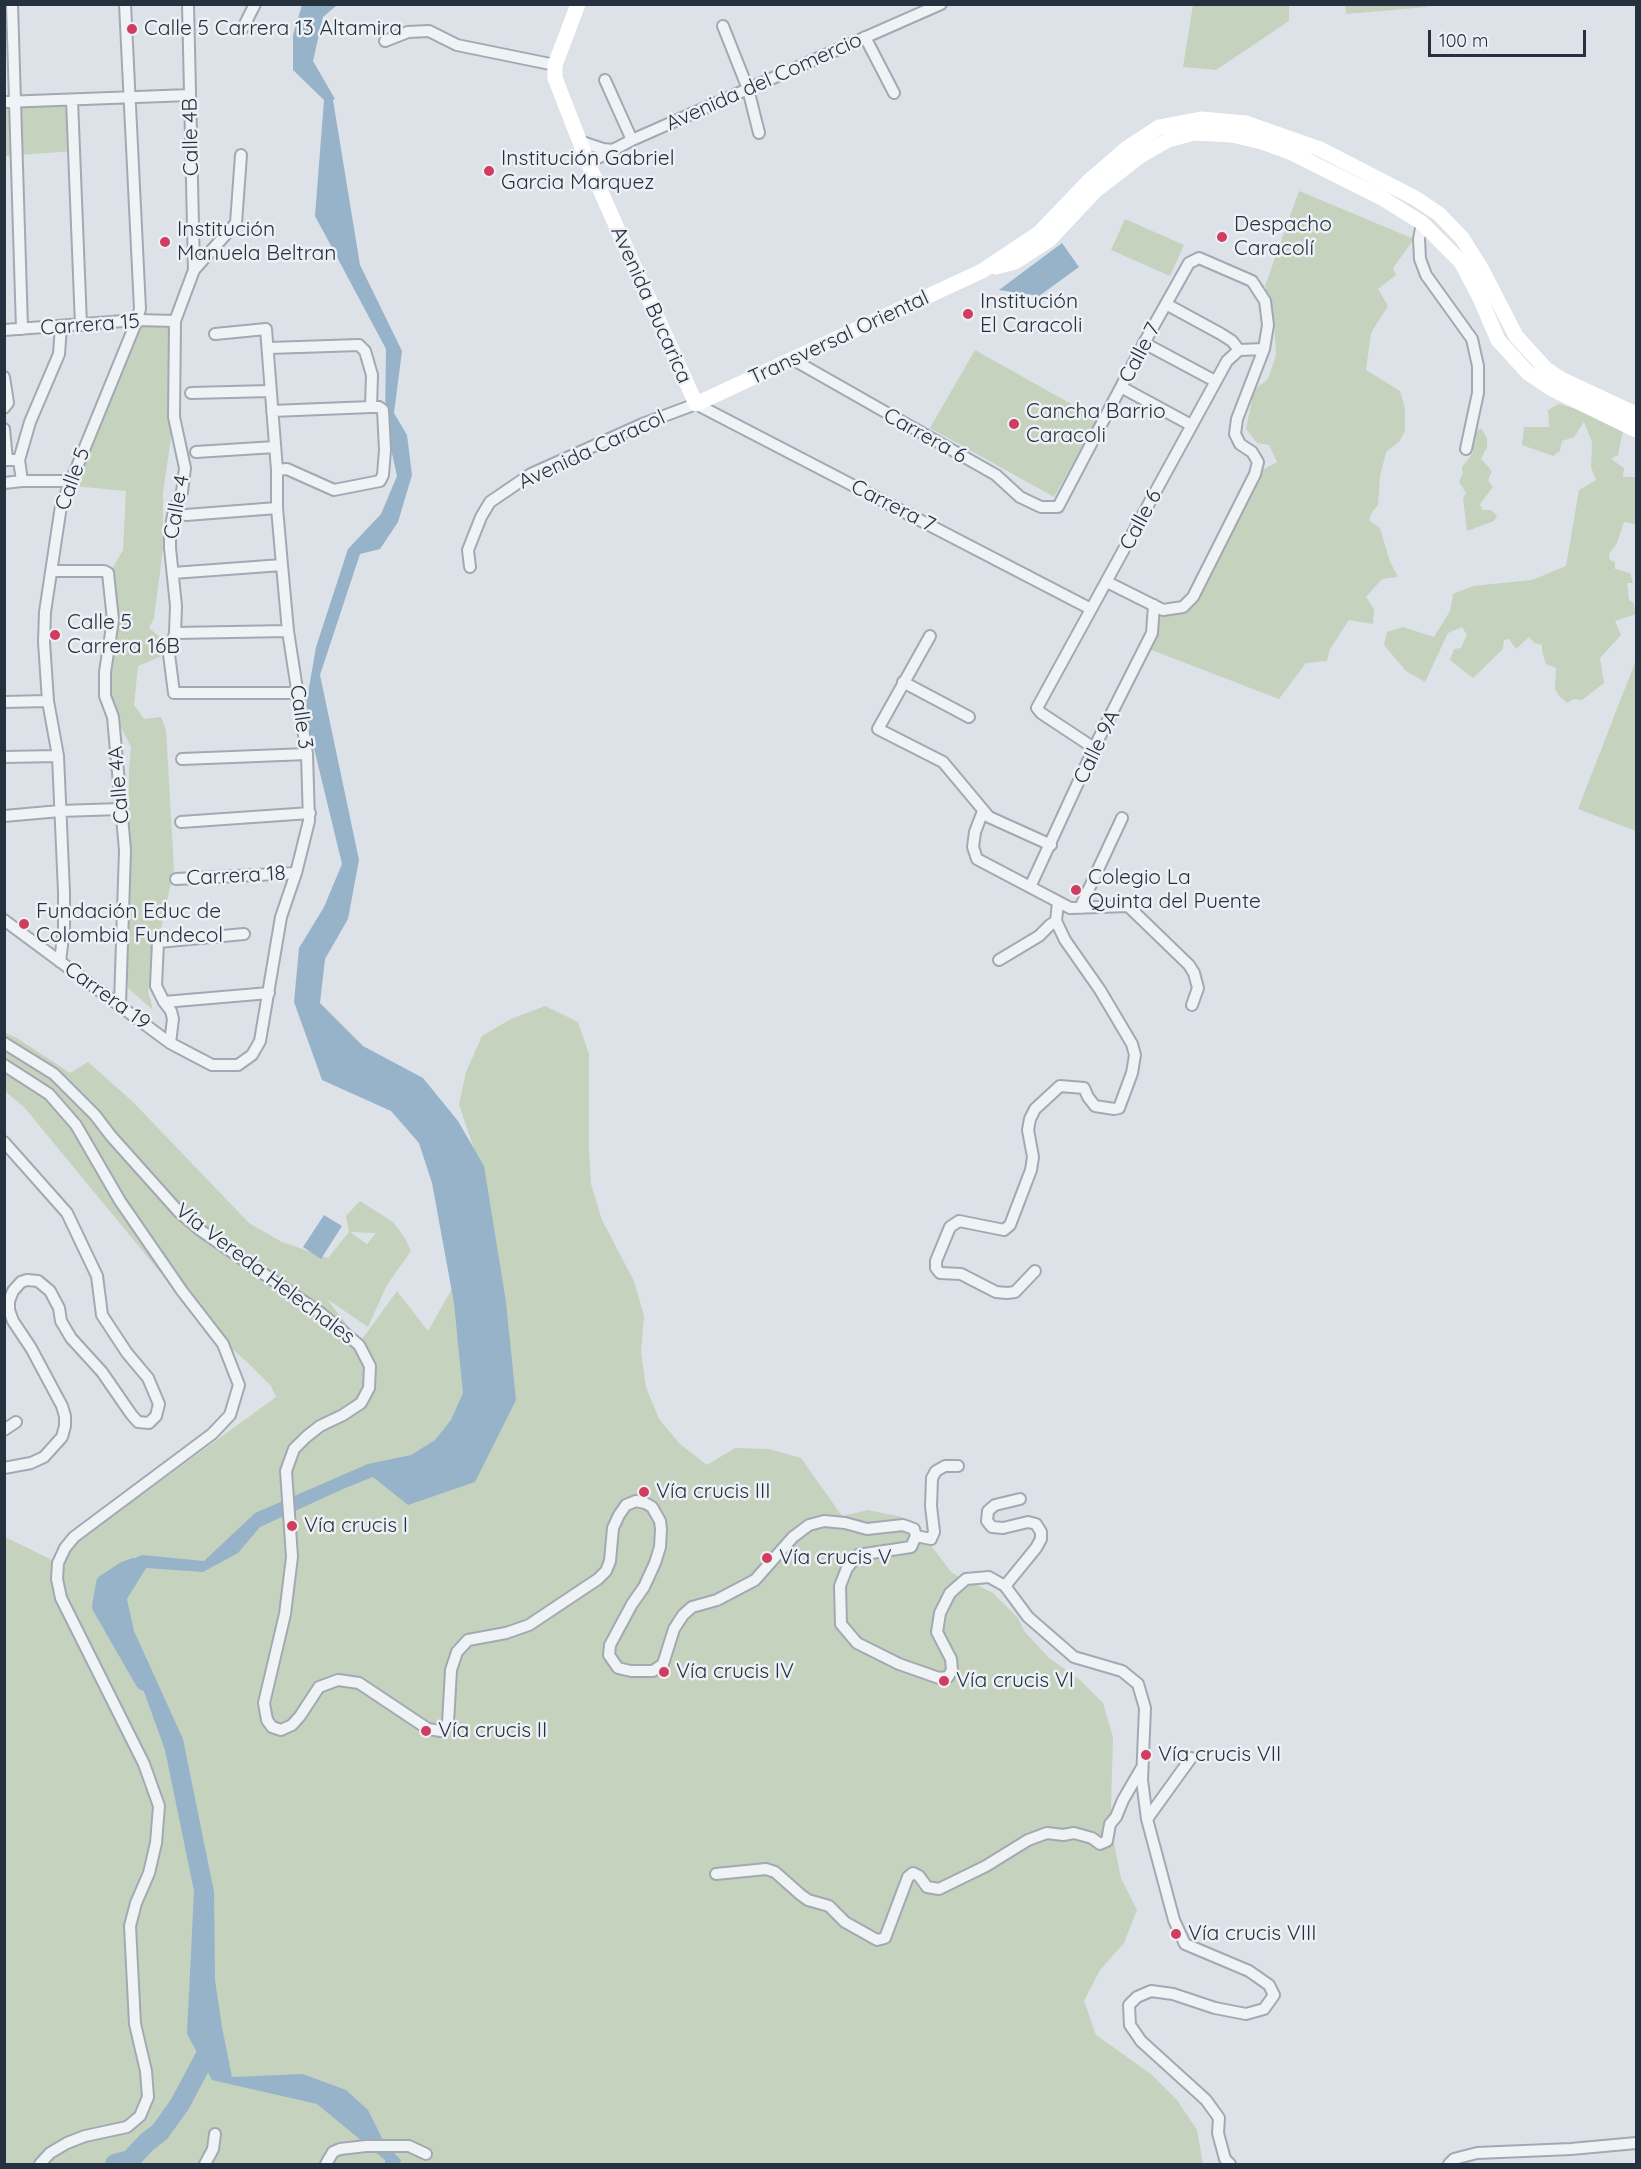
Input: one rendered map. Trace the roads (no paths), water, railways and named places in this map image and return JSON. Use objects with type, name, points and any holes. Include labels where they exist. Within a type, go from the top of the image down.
[{"type":"main road","points":[[555,65],[578,4]]},
{"type":"main road","name":"Avenida Bucarica","points":[[555,65],[555,78],[588,163],[696,404]]},
{"type":"main road","name":"Transversal Oriental","points":[[696,404],[982,271],[1039,233],[1089,181],[1127,148],[1159,128],[1201,119],[1246,123],[1320,149],[1415,198],[1439,214],[1462,238],[1481,268],[1516,336],[1540,363],[1560,379],[1636,427]]},
{"type":"main road","name":"Transversal Oriental","points":[[982,271],[1015,262],[1049,240],[1095,191],[1140,156],[1168,140],[1194,133],[1232,135],[1262,142],[1292,153],[1382,198],[1422,223],[1461,262],[1498,340],[1528,373],[1552,389],[1636,427]]},
{"type":"street","points":[[12,4],[9,102],[22,329]]},
{"type":"street","name":"Calle 5","points":[[60,962],[64,904],[58,756],[48,701],[44,642],[45,612],[61,506],[140,309],[125,4]]},
{"type":"street","name":"Calle 4B","points":[[188,4],[194,270]]},
{"type":"street","points":[[243,28],[255,4]]},
{"type":"street","name":"Avenida del Comercio","points":[[588,163],[632,141],[941,4]]},
{"type":"street","points":[[723,26],[748,89],[759,133]]},
{"type":"street","points":[[385,41],[408,32],[429,31],[457,45],[555,65]]},
{"type":"street","points":[[865,37],[894,93]]},
{"type":"street","points":[[605,80],[632,141]]},
{"type":"street","points":[[9,102],[190,95]]},
{"type":"street","points":[[72,100],[81,325]]},
{"type":"street","points":[[579,141],[614,150]]},
{"type":"street","points":[[194,270],[236,223],[241,154]]},
{"type":"street","points":[[1422,223],[1419,239],[1420,259],[1426,275],[1472,339],[1478,366],[1478,393],[1466,449]]},
{"type":"street","name":"Calle 7","points":[[1058,507],[1144,343],[1190,263],[1199,258],[1252,281],[1265,301],[1268,325],[1264,349]]},
{"type":"street","name":"Calle 4","points":[[194,270],[175,321],[174,417],[184,468],[182,492],[173,515],[170,532],[176,606],[175,633],[169,654],[174,693],[297,693]]},
{"type":"street","points":[[1107,582],[1163,610],[1183,607],[1193,597],[1255,474],[1258,462],[1252,452],[1240,444],[1235,434],[1237,419],[1264,349],[1239,350],[1232,341],[1167,304]]},
{"type":"street","name":"Carrera 15","points":[[4,330],[137,320],[175,321]]},
{"type":"street","points":[[10,460],[30,422],[59,354],[61,326]]},
{"type":"street","name":"Calle 3","points":[[212,1065],[238,1065],[252,1055],[260,1041],[270,993],[281,917],[296,873],[310,813],[307,754],[288,631],[282,565],[266,329],[215,334]]},
{"type":"street","points":[[1144,343],[1215,381]]},
{"type":"street","points":[[269,348],[359,345],[365,351],[372,375],[371,407]]},
{"type":"street","name":"Calle 6","points":[[1095,748],[1036,708],[1215,381],[1227,361],[1239,350]]},
{"type":"street","name":"Carrera 6","points":[[792,359],[996,475],[1020,497],[1041,507],[1058,507]]},
{"type":"street","points":[[4,377],[8,403],[4,408]]},
{"type":"street","points":[[1121,387],[1191,425]]},
{"type":"street","points":[[191,393],[270,391]]},
{"type":"street","name":"Avenida Caracol","points":[[470,567],[468,550],[481,517],[490,502],[531,474],[645,423],[696,404]]},
{"type":"street","name":"Carrera 7","points":[[696,404],[1091,609]]},
{"type":"street","points":[[272,411],[371,407],[379,407],[383,410],[385,450],[383,475],[380,481],[334,490],[287,469],[277,470]]},
{"type":"street","points":[[4,429],[10,460],[22,481]]},
{"type":"street","points":[[196,452],[275,447]]},
{"type":"street","points":[[4,483],[70,481]]},
{"type":"street","points":[[186,515],[277,508]]},
{"type":"street","points":[[173,573],[282,565]]},
{"type":"street","name":"Calle 4A","points":[[51,571],[104,571],[108,573],[113,620],[108,646],[105,696],[113,717],[125,850],[120,1004]]},
{"type":"street","name":"Calle 9A","points":[[1030,887],[1152,633],[1154,605]]},
{"type":"street","points":[[175,633],[288,631]]},
{"type":"street","points":[[930,636],[878,729],[942,762],[989,817],[1051,844]]},
{"type":"street","points":[[903,682],[969,717]]},
{"type":"street","points":[[4,702],[48,701]]},
{"type":"street","points":[[182,759],[307,754]]},
{"type":"street","points":[[4,757],[58,756]]},
{"type":"street","points":[[4,816],[120,809]]},
{"type":"street","points":[[983,811],[975,832],[973,847],[977,860],[1070,908],[1128,906],[1189,964],[1198,988],[1192,1005]]},
{"type":"street","points":[[181,822],[310,813]]},
{"type":"street","points":[[1080,908],[1122,818]]},
{"type":"street","name":"Carrera 18","points":[[176,879],[296,873]]},
{"type":"street","points":[[1035,1271],[1015,1292],[996,1292],[961,1274],[940,1273],[936,1268],[936,1261],[950,1227],[959,1221],[1004,1230],[1010,1225],[1033,1157],[1028,1130],[1035,1109],[1060,1086],[1084,1088],[1095,1106],[1119,1108],[1132,1073],[1135,1055],[1132,1044],[1100,990],[1065,940],[1056,921],[1058,902]]},
{"type":"street","name":"Carrera 19","points":[[4,920],[170,1043],[212,1065]]},
{"type":"street","points":[[999,960],[1040,936],[1056,921]]},
{"type":"street","points":[[170,1043],[173,1019],[171,1011],[156,986],[158,942],[244,934]]},
{"type":"street","points":[[164,1002],[270,993]]},
{"type":"street","name":"Vía Vereda Helechales","points":[[4,1043],[54,1074],[95,1115],[178,1212],[200,1230],[321,1314],[359,1345],[370,1366],[369,1388],[361,1403],[320,1426],[306,1437],[294,1449],[286,1471],[292,1557],[285,1614],[264,1703],[267,1720],[272,1727],[281,1730],[291,1725],[320,1687],[338,1680],[359,1683],[428,1729],[441,1731],[448,1723],[451,1670],[457,1652],[468,1640],[506,1633],[529,1625],[598,1579],[606,1571],[610,1561],[613,1528],[619,1515],[626,1505],[636,1501],[652,1507],[662,1529],[655,1563],[644,1587],[610,1645],[609,1655],[618,1668],[631,1671],[653,1671],[663,1664],[674,1629],[682,1615],[692,1607],[717,1600],[755,1580],[793,1537],[809,1525],[824,1521],[845,1523],[867,1529],[903,1525],[914,1529],[916,1536]]},
{"type":"street","points":[[4,1065],[49,1094],[76,1125],[120,1201],[182,1291],[223,1344],[239,1385],[230,1415],[212,1434],[74,1537],[65,1548],[58,1563],[57,1579],[61,1598],[144,1764],[159,1806],[156,1843],[149,1873],[136,1903],[130,1926],[135,2024],[146,2071],[148,2097],[140,2116],[127,2127],[86,2136],[67,2143],[50,2153],[40,2164]]},
{"type":"street","points":[[4,1142],[67,1213],[97,1276],[102,1315],[127,1353],[148,1378],[159,1404],[156,1416],[149,1423],[138,1422],[102,1372],[71,1338],[62,1321],[56,1300],[50,1291],[39,1281],[21,1282],[13,1291],[9,1301],[9,1310],[13,1321],[31,1348],[62,1406],[65,1426],[62,1437],[44,1457],[31,1463],[4,1468]]},
{"type":"street","points":[[4,1430],[16,1422]]},
{"type":"street","points":[[958,1466],[945,1466],[936,1471],[932,1478],[931,1506],[934,1533],[931,1539],[916,1536],[911,1546],[858,1555],[847,1568],[840,1586],[841,1624],[857,1642],[877,1654],[939,1678],[948,1677],[952,1670],[951,1659],[937,1632],[940,1613],[950,1593],[966,1579],[989,1576],[1005,1586],[1028,1617],[1074,1657],[1122,1671],[1138,1684],[1145,1708],[1142,1780],[1147,1819],[1168,1900],[1185,1944],[1250,1971],[1269,1985],[1274,1995],[1264,2009],[1246,2014],[1215,2008],[1173,1994],[1151,1991],[1137,1997],[1129,2005],[1130,2025],[1142,2041],[1206,2100],[1219,2118],[1218,2133],[1225,2159],[1230,2164]]},
{"type":"street","points":[[1005,1586],[1036,1548],[1041,1539],[1041,1532],[1036,1524],[1028,1522],[1003,1528],[992,1527],[987,1521],[988,1511],[995,1505],[1020,1499]]},
{"type":"street","points":[[1147,1819],[1191,1758]]},
{"type":"street","points":[[716,1874],[766,1869],[775,1872],[808,1900],[829,1906],[844,1922],[877,1940],[885,1938],[908,1877],[913,1873],[919,1876],[927,1887],[939,1889],[986,1866],[1028,1840],[1047,1833],[1063,1835],[1074,1833],[1092,1838],[1100,1844],[1107,1841],[1110,1824],[1142,1767]]},
{"type":"street","points":[[205,2164],[213,2149],[215,2134]]},
{"type":"street","points":[[1449,2164],[1454,2159],[1477,2153],[1571,2149],[1636,2143]]},
{"type":"street","points":[[326,2164],[333,2152],[366,2146],[409,2146],[426,2154]]},
{"type":"water","points":[[302,5],[337,5],[323,17],[313,61],[335,99],[333,100],[360,265],[402,351],[394,413],[407,435],[412,475],[398,522],[380,549],[360,554],[320,675],[359,860],[348,919],[325,959],[320,1003],[363,1046],[423,1078],[458,1121],[484,1166],[506,1302],[516,1400],[475,1482],[408,1505],[373,1477],[260,1527],[238,1553],[203,1572],[146,1568],[127,1599],[134,1631],[183,1739],[214,1892],[215,1980],[232,2077],[303,2074],[346,2090],[368,2110],[385,2144],[401,2160],[400,2164],[385,2164],[385,2160],[317,2104],[212,2080],[187,2034],[194,1891],[165,1750],[110,1597],[113,1568],[142,1555],[204,1561],[255,1513],[368,1464],[411,1455],[435,1440],[451,1420],[463,1393],[454,1303],[432,1183],[419,1143],[391,1111],[322,1080],[294,1002],[299,948],[324,907],[342,864],[305,711],[316,647],[348,549],[381,514],[397,476],[385,422],[386,349],[315,216],[324,100],[293,70],[293,35]]},
{"type":"water","points":[[1062,243],[1079,267],[1039,296],[999,290]]},
{"type":"water","points":[[324,1215],[342,1226],[321,1259],[303,1247]]},
{"type":"waterway","points":[[134,1568],[106,1584],[102,1606],[145,1681]]},
{"type":"waterway","points":[[115,2164],[130,2160],[160,2132],[180,2104],[206,2055]]},
{"type":"place","name":"Calle 5 Carrera 13 Altamira","points":[[132,29]]},
{"type":"place","name":"Institución Gabriel Garcia Marquez","points":[[489,171]]},
{"type":"place","name":"Despacho Caracolí","points":[[1222,237]]},
{"type":"place","name":"Institución Manuela Beltran","points":[[165,242]]},
{"type":"place","name":"Institución El Caracoli","points":[[968,314]]},
{"type":"place","name":"Cancha Barrio Caracoli","points":[[1014,424]]},
{"type":"place","name":"Calle 5 Carrera 16B","points":[[55,635]]},
{"type":"place","name":"Colegio La Quinta del Puente","points":[[1076,890]]},
{"type":"place","name":"Fundación Educ de Colombia Fundecol","points":[[24,924]]},
{"type":"place","name":"Vía crucis III","points":[[644,1492]]},
{"type":"place","name":"Vía crucis I","points":[[292,1526]]},
{"type":"place","name":"Vía crucis V","points":[[767,1558]]},
{"type":"place","name":"Vía crucis IV","points":[[664,1672]]},
{"type":"place","name":"Vía crucis VI","points":[[944,1681]]},
{"type":"place","name":"Vía crucis II","points":[[426,1731]]},
{"type":"place","name":"Vía crucis VII","points":[[1146,1755]]},
{"type":"place","name":"Vía crucis VIII","points":[[1176,1934]]}]
